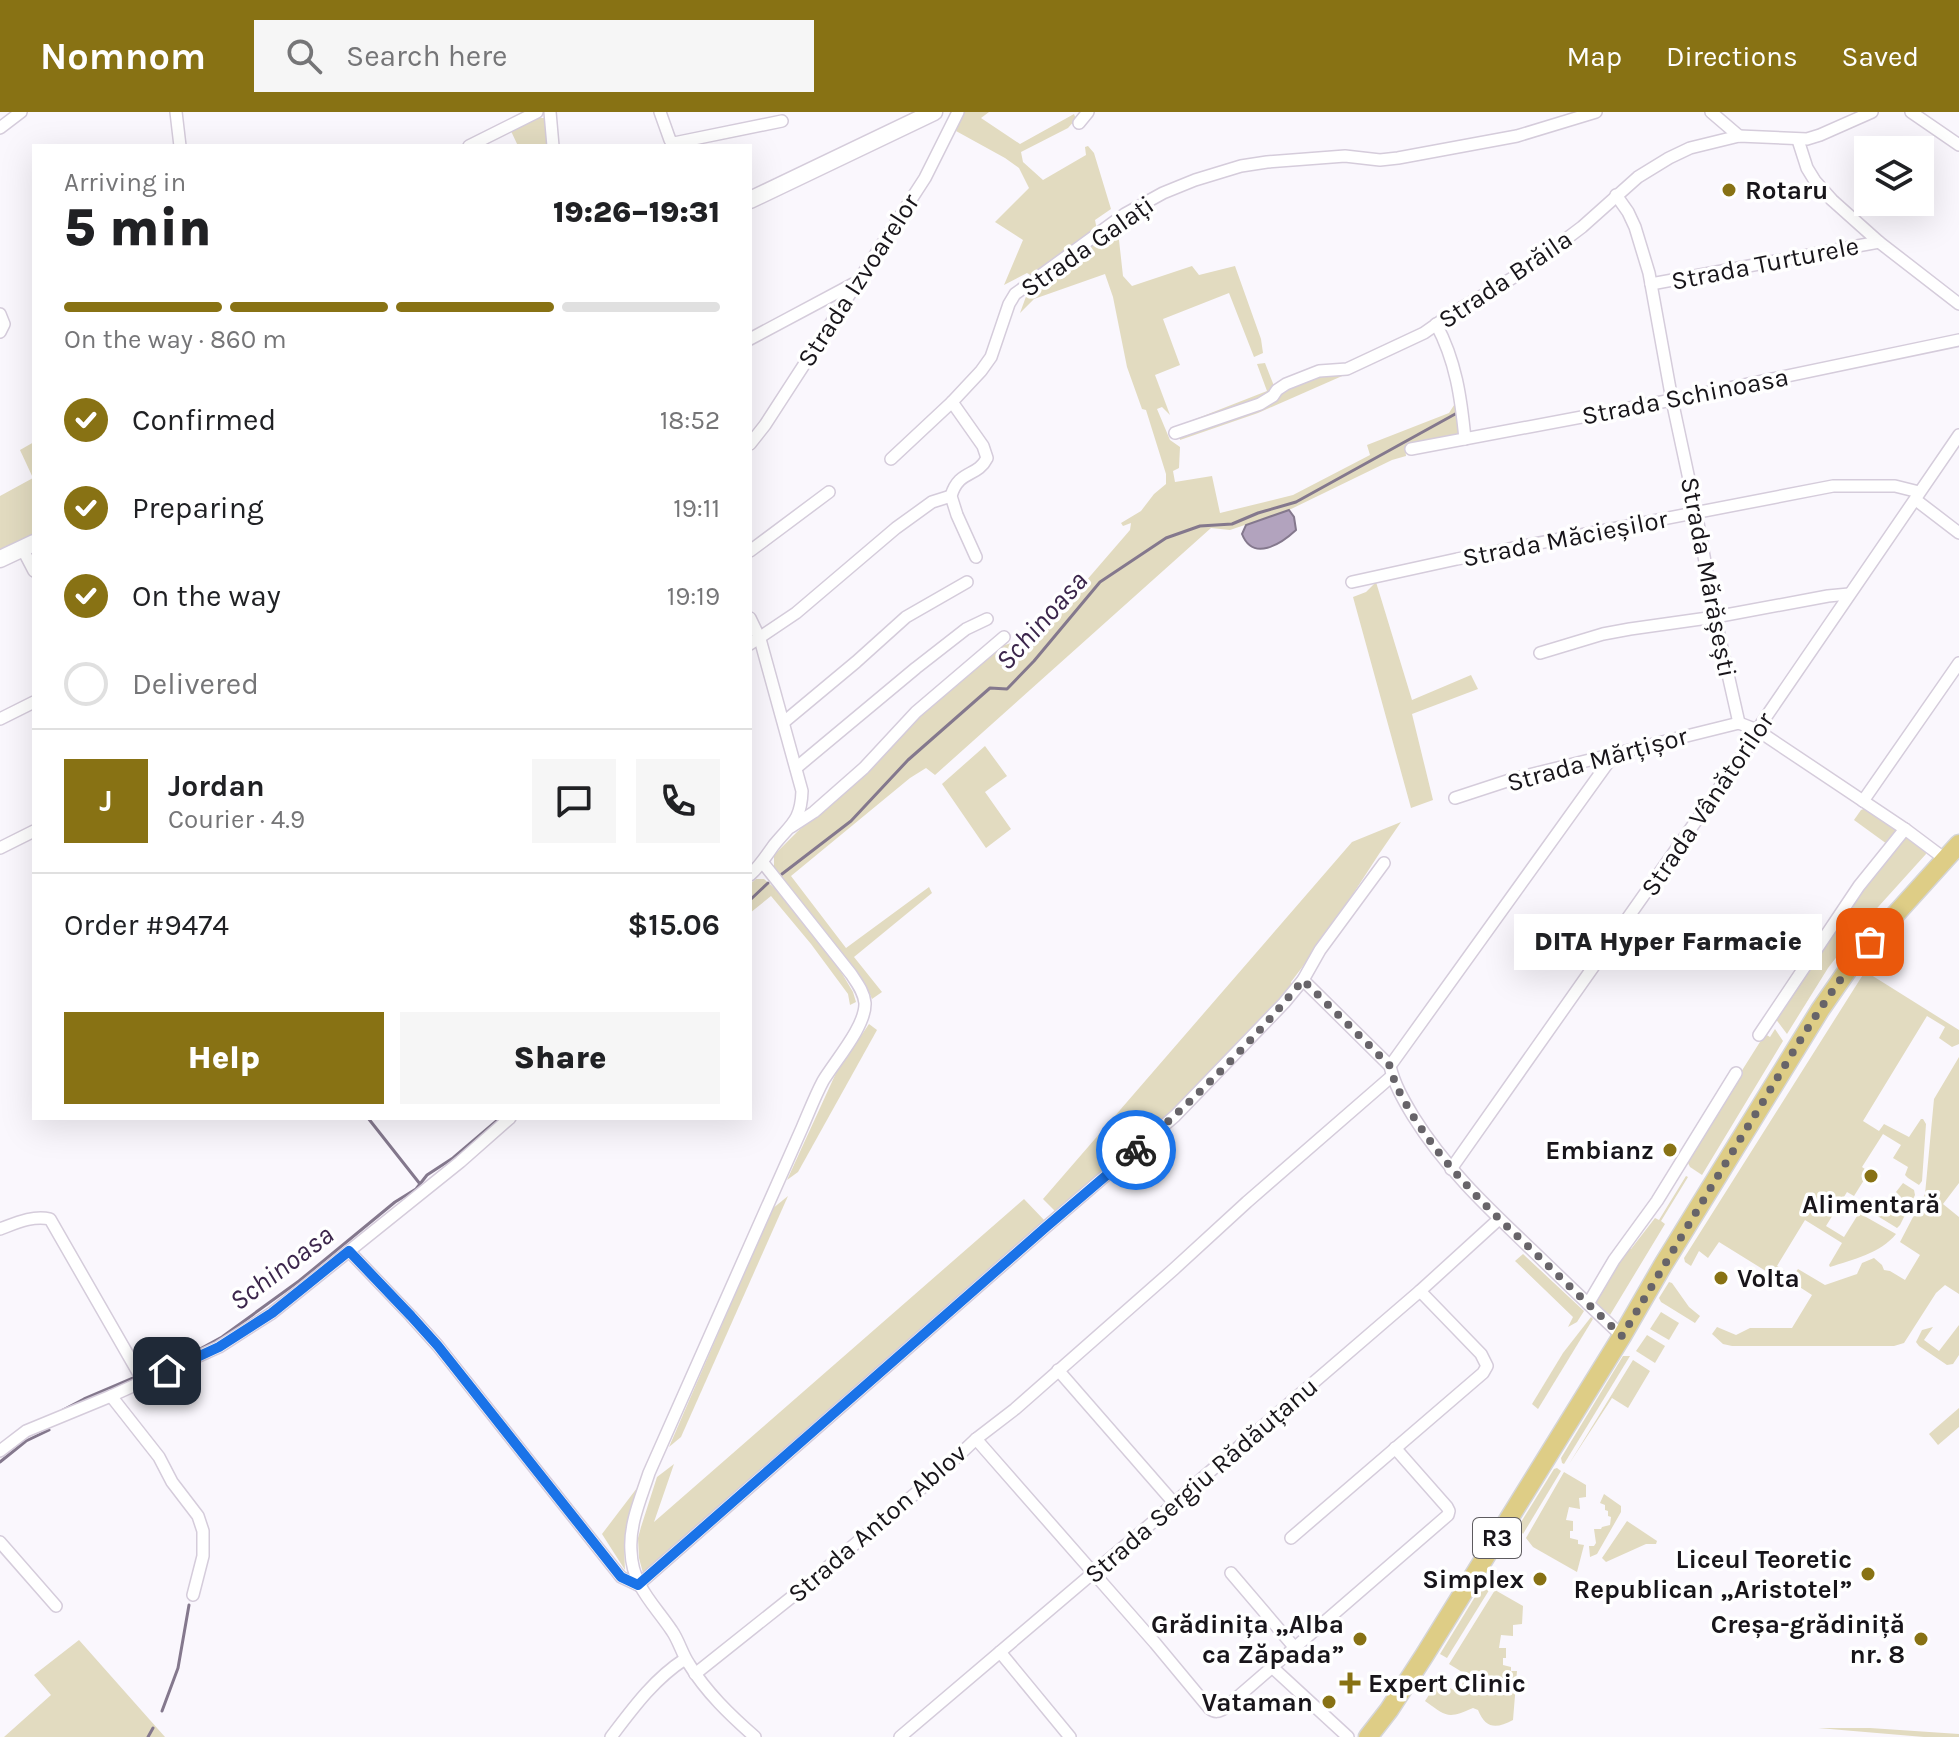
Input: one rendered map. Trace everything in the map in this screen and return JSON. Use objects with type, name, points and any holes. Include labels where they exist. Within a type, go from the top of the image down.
[{"type":"main road","name":"R3","points":[[1368,1737],[1402,1691],[1837,984],[1884,925],[1959,844]]},
{"type":"street","points":[[0,128],[21,112]]},
{"type":"street","points":[[176,112],[180,144]]},
{"type":"street","points":[[473,144],[537,112]]},
{"type":"street","points":[[550,112],[553,144]]},
{"type":"street","points":[[660,112],[670,140],[674,143],[782,121]]},
{"type":"street","points":[[752,199],[934,112]]},
{"type":"street","name":"Strada Izvoarelor","points":[[752,441],[925,178],[958,112]]},
{"type":"street","points":[[1079,123],[1088,112]]},
{"type":"street","name":"Strada Galați","points":[[891,459],[981,371],[991,357],[1015,294],[1106,226],[1163,193],[1241,166],[1304,158],[1398,158],[1517,136],[1596,112]]},
{"type":"street","points":[[1711,112],[1739,136]]},
{"type":"street","name":"Strada Brăila","points":[[1175,433],[1260,404],[1286,384],[1319,371],[1347,369],[1424,333],[1521,273],[1582,227],[1638,177],[1690,148],[1739,136],[1798,140],[1820,135],[1872,112]]},
{"type":"street","points":[[1911,112],[1959,145]]},
{"type":"street","points":[[1798,140],[1807,168],[1832,200],[1879,242],[1959,304]]},
{"type":"street","name":"Strada Mărășești","points":[[1616,195],[1635,227],[1651,284],[1715,617],[1739,723]]},
{"type":"street","name":"Strada Turturele","points":[[1651,284],[1879,242]]},
{"type":"street","points":[[752,338],[857,282]]},
{"type":"street","points":[[0,314],[4,324],[2,331]]},
{"type":"street","points":[[1436,324],[1455,368],[1465,439]]},
{"type":"street","name":"Strada Schinoasa","points":[[1411,449],[1672,400],[1959,340]]},
{"type":"street","points":[[952,402],[983,446],[987,458],[978,469],[957,481],[951,496],[976,557]]},
{"type":"street","name":"Strada Vânătorilor","points":[[1451,1169],[1746,750],[1959,435]]},
{"type":"street","name":"Strada Măcieșilor","points":[[1352,582],[1833,486],[1895,486],[1918,496]]},
{"type":"street","points":[[752,550],[829,492]]},
{"type":"street","points":[[791,827],[801,808],[802,791],[784,722],[755,641],[796,613],[896,528],[932,502],[951,496]]},
{"type":"street","points":[[1918,496],[1959,533]]},
{"type":"street","points":[[0,559],[28,546]]},
{"type":"street","points":[[784,722],[906,617],[967,582]]},
{"type":"street","points":[[1540,653],[1603,634],[1849,594]]},
{"type":"street","points":[[796,768],[916,668],[966,629],[987,619]]},
{"type":"street","points":[[752,873],[791,827],[814,812],[864,768],[916,712],[1004,637]]},
{"type":"street","points":[[1863,801],[1959,663]]},
{"type":"street","points":[[0,719],[32,703]]},
{"type":"street","points":[[1739,723],[1757,730],[1945,859]]},
{"type":"street","name":"Strada Mărțișor","points":[[1455,798],[1513,779],[1739,723]]},
{"type":"street","name":"Strada Anton Ablov","points":[[695,1674],[793,1596],[1015,1409],[1391,1071],[1615,753]]},
{"type":"street","points":[[1759,1035],[1859,886],[1905,829]]},
{"type":"street","points":[[0,848],[32,832]]},
{"type":"street","points":[[755,1737],[713,1697],[695,1674],[674,1634],[638,1585],[631,1554],[631,1535],[649,1473],[823,1082],[859,1025],[864,1009],[862,993],[851,974],[763,863]]},
{"type":"street","points":[[638,1585],[1175,1116],[1303,980],[1320,950],[1384,863]]},
{"type":"street","points":[[1303,980],[1391,1071],[1421,1129],[1473,1194],[1622,1336]]},
{"type":"street","points":[[1588,1304],[1614,1260],[1657,1201],[1736,1073]]},
{"type":"street","points":[[0,1451],[26,1431],[111,1396],[141,1377],[219,1347],[272,1313],[508,1120]]},
{"type":"street","points":[[0,1229],[24,1220],[50,1219],[141,1377]]},
{"type":"street","name":"Strada Sergiu Rădăuțanu","points":[[900,1737],[1093,1574],[1499,1219]]},
{"type":"street","points":[[349,1251],[438,1346],[621,1577],[638,1585]]},
{"type":"street","points":[[1291,1538],[1480,1378],[1487,1366],[1481,1354],[1420,1291]]},
{"type":"street","points":[[1058,1370],[1174,1503]]},
{"type":"street","points":[[111,1396],[159,1457],[172,1482],[198,1516],[203,1531],[203,1556],[193,1595]]},
{"type":"street","points":[[976,1439],[1213,1712],[1225,1708],[1448,1515],[1447,1507],[1395,1448]]},
{"type":"street","points":[[0,1542],[56,1606]]},
{"type":"street","points":[[1231,1573],[1295,1648]]},
{"type":"street","points":[[1000,1652],[1070,1737]]},
{"type":"street","points":[[611,1737],[666,1671],[685,1659]]},
{"type":"street","points":[[1272,1667],[1348,1737]]},
{"type":"street","points":[[914,1725],[924,1737]]},
{"type":"shaded area","points":[[964,112],[989,112],[981,118],[1020,144],[1074,114],[1076,119],[1068,128],[1021,152],[1023,162],[1043,180],[1086,155],[1085,147],[1088,146],[1094,153],[1111,209],[1095,220],[1097,230],[1032,276],[1027,273],[1004,285],[1023,240],[995,222],[1029,188],[1019,168],[956,131]]},
{"type":"shaded area","points":[[537,118],[547,118],[549,144],[517,144],[511,131]]},
{"type":"shaded area","points":[[1122,221],[1118,231],[1123,276],[1132,286],[1192,266],[1199,275],[1235,266],[1261,339],[1263,353],[1254,357],[1229,293],[1163,319],[1180,365],[1155,375],[1170,415],[1162,407],[1157,409],[1170,440],[1180,447],[1179,468],[1173,471],[1175,482],[1212,476],[1220,513],[1293,495],[1370,455],[1367,445],[1449,413],[1456,402],[1440,342],[1455,388],[1459,414],[1458,435],[1405,446],[1406,456],[1289,510],[1230,530],[1211,528],[935,775],[926,768],[910,778],[791,876],[846,948],[929,887],[932,893],[854,957],[882,992],[872,999],[864,982],[774,867],[774,855],[916,719],[1002,646],[1014,642],[1022,655],[1130,530],[1131,523],[1123,526],[1121,523],[1141,511],[1166,484],[1166,474],[1146,410],[1142,409],[1127,367],[1113,297],[1105,274],[1034,299],[1020,313],[1028,291],[1031,294],[1043,285],[1041,280]]},
{"type":"shaded area","points":[[1265,363],[1274,386],[1269,395],[1179,429],[1175,427],[1267,391],[1257,364]]},
{"type":"shaded area","points":[[1349,373],[1258,413],[1180,440],[1179,435],[1319,375]]},
{"type":"shaded area","points":[[32,443],[32,476],[20,450]]},
{"type":"shaded area","points":[[32,479],[32,536],[0,552],[0,496]]},
{"type":"shaded area","points":[[1289,510],[1294,517],[1296,530],[1290,535],[1268,548],[1253,547],[1247,542],[1242,534],[1246,525]]},
{"type":"shaded area","points":[[1376,582],[1412,700],[1471,675],[1478,689],[1412,714],[1433,800],[1411,808],[1353,597],[1366,592]]},
{"type":"shaded area","points":[[985,746],[1007,776],[985,792],[1011,829],[986,848],[942,784]]},
{"type":"shaded area","points":[[1866,808],[1897,829],[1887,844],[1854,820]]},
{"type":"shaded area","points":[[1401,822],[1325,937],[1291,982],[1292,986],[1183,1101],[1055,1211],[1043,1199],[1352,842]]},
{"type":"shaded area","points":[[1904,833],[1925,848],[1926,854],[1860,927],[1828,968],[1787,1034],[1775,1018],[1835,926]]},
{"type":"shaded area","points":[[764,879],[777,890],[840,970],[856,1002],[850,1005],[848,994],[771,896],[752,911],[752,882]]},
{"type":"shaded area","points":[[1864,973],[1959,1030],[1959,1044],[1952,1047],[1939,1038],[1945,1027],[1927,1016],[1863,1121],[1879,1131],[1884,1124],[1909,1137],[1923,1119],[1926,1124],[1922,1181],[1919,1185],[1905,1175],[1908,1167],[1893,1158],[1901,1145],[1883,1134],[1862,1167],[1869,1172],[1854,1196],[1847,1192],[1826,1226],[1844,1237],[1859,1213],[1896,1234],[1874,1251],[1830,1267],[1842,1243],[1805,1220],[1777,1266],[1793,1276],[1798,1269],[1825,1285],[1857,1274],[1862,1263],[1874,1258],[1884,1270],[1905,1280],[1920,1255],[1900,1242],[1925,1194],[1934,1099],[1959,1057],[1959,1183],[1943,1204],[1959,1217],[1959,1294],[1945,1285],[1936,1293],[1904,1343],[1894,1346],[1723,1344],[1712,1334],[1717,1327],[1736,1335],[1750,1328],[1792,1328],[1812,1295],[1772,1269],[1769,1273],[1719,1242],[1708,1258],[1699,1251],[1691,1266],[1684,1258]]},
{"type":"shaded area","points":[[869,1024],[877,1030],[798,1172],[787,1180],[836,1073]]},
{"type":"shaded area","points":[[1775,1029],[1783,1041],[1702,1175],[1690,1167],[1686,1159],[1765,1034],[1770,1037]]},
{"type":"shaded area","points":[[1686,1176],[1661,1221],[1665,1224],[1610,1315],[1593,1301],[1602,1285],[1608,1283],[1628,1248],[1631,1249],[1655,1218],[1659,1220]]},
{"type":"shaded area","points":[[1903,1183],[1914,1190],[1915,1195],[1897,1228],[1863,1207],[1867,1200],[1890,1214],[1901,1197],[1896,1192]]},
{"type":"shaded area","points":[[788,1196],[681,1437],[669,1447],[772,1209]]},
{"type":"shaded area","points":[[1024,1199],[1045,1221],[643,1573],[638,1538],[657,1477],[674,1464],[654,1522]]},
{"type":"shaded area","points":[[1523,1254],[1584,1311],[1577,1322],[1568,1327],[1573,1317],[1515,1261]]},
{"type":"shaded area","points":[[1669,1282],[1700,1316],[1695,1323],[1661,1302],[1659,1298]]},
{"type":"shaded area","points":[[1661,1312],[1679,1323],[1669,1340],[1650,1329]]},
{"type":"shaded area","points":[[1591,1317],[1593,1319],[1538,1409],[1532,1404],[1563,1353]]},
{"type":"shaded area","points":[[1959,1325],[1959,1355],[1953,1364],[1947,1365],[1916,1342],[1922,1330],[1933,1327],[1924,1340],[1939,1351]]},
{"type":"shaded area","points":[[1647,1335],[1665,1346],[1655,1363],[1636,1351]]},
{"type":"shaded area","points":[[1623,1356],[1630,1356],[1562,1463],[1561,1458]]},
{"type":"shaded area","points":[[1633,1360],[1650,1371],[1628,1408],[1612,1398],[1569,1464]]},
{"type":"shaded area","points":[[1959,1408],[1959,1427],[1938,1445],[1929,1434]]},
{"type":"shaded area","points":[[1557,1468],[1561,1471],[1523,1534],[1518,1527]]},
{"type":"shaded area","points":[[1564,1472],[1586,1485],[1586,1497],[1579,1498],[1580,1509],[1569,1507],[1566,1520],[1573,1521],[1570,1538],[1584,1545],[1577,1572],[1533,1547],[1526,1538]]},
{"type":"shaded area","points":[[637,1488],[627,1529],[625,1570],[602,1534]]},
{"type":"shaded area","points":[[1604,1494],[1621,1506],[1621,1512],[1597,1554],[1590,1557],[1589,1546],[1596,1543],[1594,1529],[1610,1525],[1611,1517],[1605,1505],[1600,1503]]},
{"type":"shaded area","points":[[1627,1521],[1657,1541],[1656,1544],[1646,1544],[1606,1562],[1602,1558]]},
{"type":"shaded area","points":[[1481,1587],[1491,1587],[1447,1658],[1440,1654]]},
{"type":"shaded area","points":[[1495,1590],[1523,1606],[1522,1624],[1513,1625],[1513,1636],[1501,1635],[1499,1648],[1506,1648],[1503,1665],[1517,1671],[1513,1720],[1492,1726],[1473,1708],[1448,1715],[1425,1701],[1438,1681],[1457,1692],[1467,1675],[1449,1664]]},
{"type":"shaded area","points":[[79,1640],[165,1737],[4,1737],[51,1695],[34,1675]]},
{"type":"shaded area","points":[[1818,1728],[1870,1728],[1959,1734],[1959,1737],[1924,1737]]},
{"type":"waterway","name":"Schinoasa","points":[[782,874],[851,821],[908,760],[990,688],[1007,689],[1100,582],[1166,538],[1200,526],[1232,524],[1296,502],[1457,413]]},
{"type":"waterway","name":"Schinoasa","points":[[752,898],[768,883]]},
{"type":"waterway","points":[[370,1120],[420,1184]]},
{"type":"waterway","name":"Schinoasa","points":[[189,1355],[222,1337],[299,1281],[498,1120]]},
{"type":"waterway","name":"Schinoasa","points":[[145,1374],[175,1361]]},
{"type":"waterway","name":"Schinoasa","points":[[63,1410],[138,1376]]},
{"type":"waterway","name":"Schinoasa","points":[[0,1462],[26,1441],[49,1430]]},
{"type":"waterway","points":[[162,1711],[178,1668],[189,1605]]},
{"type":"waterway","points":[[148,1737],[153,1728]]},
{"type":"way so far","points":[[1136,1150],[1215,1076],[1303,980],[1390,1066],[1405,1103],[1421,1129],[1473,1194],[1622,1336],[1820,1010],[1870,942]]},
{"type":"place","name":"Rotaru","points":[[1729,190]]},
{"type":"place","name":"DITA Hyper Farmacie","points":[[1870,942]]},
{"type":"place","name":"Embianz","points":[[1670,1150]]},
{"type":"place","name":"Alimentară","points":[[1871,1176]]},
{"type":"place","name":"Volta","points":[[1721,1278]]},
{"type":"place","name":"Liceul Teoretic Republican „Aristotel”","points":[[1868,1574]]},
{"type":"place","name":"Simplex","points":[[1540,1579]]},
{"type":"place","name":"Grădinița „Alba ca Zăpada”","points":[[1360,1639]]},
{"type":"place","name":"Creșa-grădiniță nr. 8","points":[[1921,1639]]},
{"type":"place","name":"Expert Clinic","points":[[1350,1683]]},
{"type":"place","name":"Vataman","points":[[1329,1702]]},
{"type":"route","points":[[167,1371],[219,1347],[272,1313],[349,1251],[438,1346],[621,1577],[638,1585],[1136,1150]]}]
